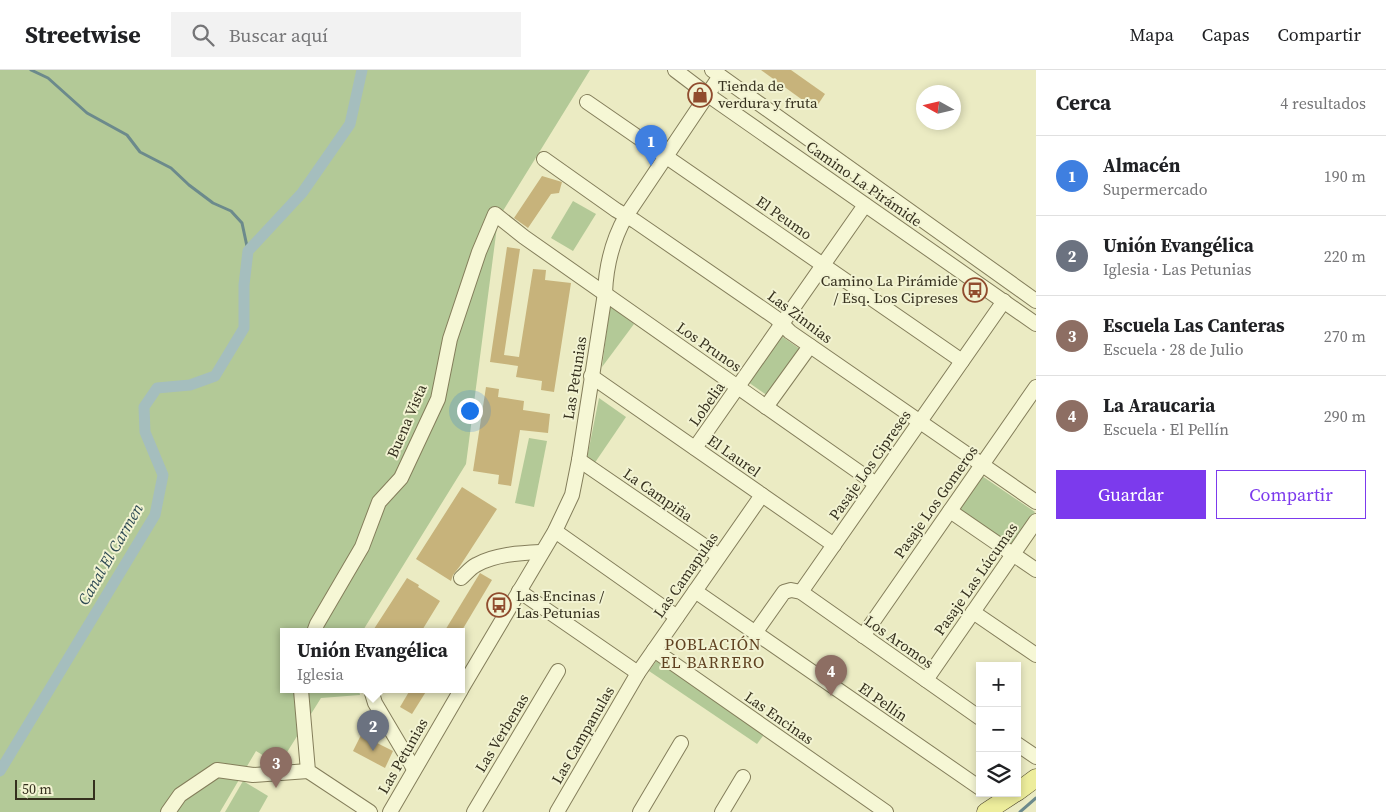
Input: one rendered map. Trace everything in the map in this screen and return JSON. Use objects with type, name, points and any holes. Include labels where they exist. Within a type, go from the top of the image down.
[{"type":"main road","points":[[1021,786],[1036,778]]},
{"type":"main road","points":[[986,812],[1003,797]]},
{"type":"street","name":"Camino La Pirámide","points":[[675,70],[708,96],[1036,324]]},
{"type":"street","name":"Camino La Pirámide","points":[[716,73],[1036,301]]},
{"type":"street","name":"Las Petunias","points":[[465,682],[542,552],[572,495],[605,293],[605,281],[618,231],[666,156],[708,96],[716,73]]},
{"type":"street","name":"El Peumo","points":[[587,102],[962,361]]},
{"type":"street","name":"Las Zinnias","points":[[544,159],[768,313],[810,346],[1036,502]]},
{"type":"street","name":"Lobelia","points":[[695,448],[865,205]]},
{"type":"street","name":"Buena Vista","points":[[316,628],[362,547],[379,502],[400,478],[438,399],[450,339],[479,252],[495,214],[524,237]]},
{"type":"street","name":"Los Prunos","points":[[524,237],[876,484]]},
{"type":"street","name":"Pasaje Los Cipreses","points":[[801,592],[1004,301]]},
{"type":"street","points":[[766,407],[810,346]]},
{"type":"street","name":"El Laurel","points":[[591,376],[834,545]]},
{"type":"street","name":"Pasaje Los Gomeros","points":[[863,636],[1036,386]]},
{"type":"street","name":"La Campiña","points":[[579,460],[719,556]]},
{"type":"street","name":"Las Camapulas","points":[[638,674],[762,495]]},
{"type":"street","points":[[950,511],[1036,570]]},
{"type":"street","name":"Pasaje Las Lúcumas","points":[[926,680],[1036,521]]},
{"type":"street","points":[[554,531],[677,617]]},
{"type":"street","points":[[461,578],[475,565],[490,559],[511,554],[542,552]]},
{"type":"street","points":[[755,633],[784,592],[791,590],[801,592]]},
{"type":"street","points":[[519,591],[638,674]]},
{"type":"street","name":"El Pellín","points":[[695,591],[976,785]]},
{"type":"street","name":"Los Aromos","points":[[801,592],[976,715]]},
{"type":"street","points":[[973,612],[1036,655]]},
{"type":"street","name":"Las Encinas","points":[[654,650],[886,812]]},
{"type":"street","name":"Las Verbenas","points":[[474,812],[558,671]]},
{"type":"street","name":"Las Campanulas","points":[[557,812],[638,674]]},
{"type":"street","points":[[301,693],[308,771]]},
{"type":"street","points":[[372,693],[375,703],[414,769]]},
{"type":"street","name":"Las Petunias","points":[[390,812],[459,693]]},
{"type":"street","points":[[640,812],[681,743]]},
{"type":"street","points":[[1021,747],[1036,757]]},
{"type":"street","points":[[168,812],[180,795],[217,770],[253,775],[308,771],[370,812]]},
{"type":"street","points":[[722,812],[743,777]]},
{"type":"green space","points":[[0,70],[590,70],[498,219],[466,464],[364,628],[280,628],[280,693],[360,693],[360,695],[321,698],[279,765],[256,751],[220,812],[0,812]]},
{"type":"green space","points":[[573,201],[596,214],[573,251],[551,238]]},
{"type":"green space","points":[[610,306],[634,324],[602,367]]},
{"type":"green space","points":[[780,335],[800,349],[768,396],[748,382]]},
{"type":"green space","points":[[599,398],[626,417],[594,464],[587,458]]},
{"type":"green space","points":[[529,438],[547,441],[534,507],[515,503]]},
{"type":"green space","points":[[982,476],[1035,512],[1010,548],[957,512]]},
{"type":"green space","points":[[657,660],[765,733],[757,744],[649,671]]},
{"type":"green space","points":[[243,781],[268,796],[259,812],[225,812]]},
{"type":"building","points":[[761,70],[791,70],[825,94],[815,109]]},
{"type":"building","points":[[542,176],[562,182],[559,193],[551,194],[528,228],[514,218]]},
{"type":"building","points":[[507,247],[520,249],[504,355],[519,357],[533,269],[546,270],[545,280],[571,283],[554,392],[541,390],[542,381],[516,377],[518,366],[490,362]]},
{"type":"building","points":[[486,387],[499,389],[498,397],[524,401],[523,410],[550,414],[548,433],[520,430],[511,486],[498,484],[499,475],[473,471]]},
{"type":"building","points":[[462,487],[497,509],[453,575],[451,581],[416,559]]},
{"type":"building","points":[[480,573],[492,580],[463,628],[446,628]]},
{"type":"building","points":[[407,578],[440,601],[423,628],[375,628]]},
{"type":"building","points":[[408,693],[425,693],[412,714],[400,707]]},
{"type":"building","points":[[361,735],[393,751],[385,768],[353,751]]},
{"type":"waterway","points":[[31,70],[48,78],[87,113],[127,135],[140,152],[171,168],[189,185],[213,203],[231,211],[242,223],[248,251]]},
{"type":"waterway","name":"Canal El Carmen","points":[[0,771],[155,515],[163,475],[145,432],[144,407],[157,388],[190,385],[215,376],[244,328],[244,285],[248,251],[302,193],[350,124],[362,70]]},
{"type":"waterway","points":[[1020,812],[1036,798]]},
{"type":"place","name":"Tienda de verdura y fruta","points":[[700,95]]},
{"type":"place","name":"Almacén","points":[[651,166]]},
{"type":"place","name":"Camino La Pirámide / Esq. Los Cipreses","points":[[975,290]]},
{"type":"place","name":"Las Encinas / Las Petunias","points":[[499,605]]},
{"type":"place","name":"La Araucaria","points":[[831,696]]},
{"type":"place","name":"Unión Evangélica","points":[[373,751]]},
{"type":"place","name":"Escuela Las Canteras","points":[[276,788]]},
{"type":"district","name":"POBLACIÓN EL BARRERO","points":[[713,653]]}]
